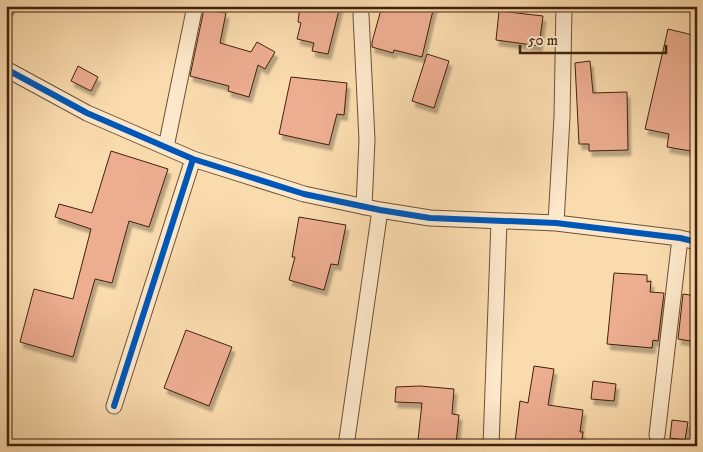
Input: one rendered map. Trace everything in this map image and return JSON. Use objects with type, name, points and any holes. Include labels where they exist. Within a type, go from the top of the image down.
[{"type":"street","points":[[6,11],[9,6]]},
{"type":"street","points":[[166,147],[195,6]]},
{"type":"street","points":[[556,223],[562,117],[564,6]]},
{"type":"street","points":[[362,15],[367,140],[364,206]]},
{"type":"street","points":[[7,75],[87,113],[193,159],[304,194],[430,218],[556,223],[680,238],[697,242]]},
{"type":"street","points":[[114,406],[193,159]]},
{"type":"street","points":[[346,446],[380,210]]},
{"type":"street","points":[[491,446],[499,222]]},
{"type":"street","points":[[657,435],[680,238]]},
{"type":"building","points":[[300,6],[340,6],[328,54],[312,51],[314,43],[297,39],[301,23],[298,22]]},
{"type":"building","points":[[382,6],[434,6],[422,57],[394,50],[393,53],[372,47]]},
{"type":"building","points":[[204,9],[226,13],[220,43],[251,52],[257,42],[275,52],[265,69],[258,65],[249,97],[228,91],[229,86],[190,76]]},
{"type":"building","points":[[499,11],[543,16],[539,46],[496,40]]},
{"type":"building","points":[[668,29],[697,36],[697,90],[691,125],[697,126],[697,152],[667,147],[669,134],[645,129]]},
{"type":"building","points":[[427,54],[449,61],[434,108],[412,101]]},
{"type":"building","points":[[590,61],[593,93],[627,92],[628,150],[589,151],[589,144],[579,144],[575,63]]},
{"type":"building","points":[[78,66],[98,77],[91,91],[71,81]]},
{"type":"building","points":[[291,77],[347,83],[344,115],[337,114],[329,145],[279,134]]},
{"type":"building","points":[[111,151],[168,169],[149,227],[129,221],[112,283],[95,279],[73,357],[20,342],[34,289],[73,299],[91,229],[55,217],[59,204],[92,213]]},
{"type":"building","points":[[299,217],[346,225],[338,265],[331,264],[324,290],[289,280],[295,257],[292,257]]},
{"type":"building","points":[[614,273],[647,275],[647,282],[651,281],[650,292],[664,293],[658,341],[653,340],[652,348],[607,344]]},
{"type":"building","points":[[683,294],[697,296],[697,342],[678,339]]},
{"type":"building","points":[[186,330],[232,347],[209,406],[164,388]]},
{"type":"building","points":[[534,366],[554,369],[548,405],[583,410],[580,432],[583,432],[581,446],[521,446],[522,443],[515,442],[520,401],[528,403]]},
{"type":"building","points":[[593,381],[616,384],[614,401],[591,399]]},
{"type":"building","points":[[420,386],[454,389],[452,414],[459,415],[456,444],[418,440],[422,403],[395,402],[396,387]]},
{"type":"building","points":[[672,420],[688,422],[685,440],[670,438]]},
{"type":"cycle path","points":[[6,69],[87,113],[193,159],[304,194],[430,218],[556,223],[680,238],[697,242]]},
{"type":"cycle path","points":[[114,406],[193,159]]}]
